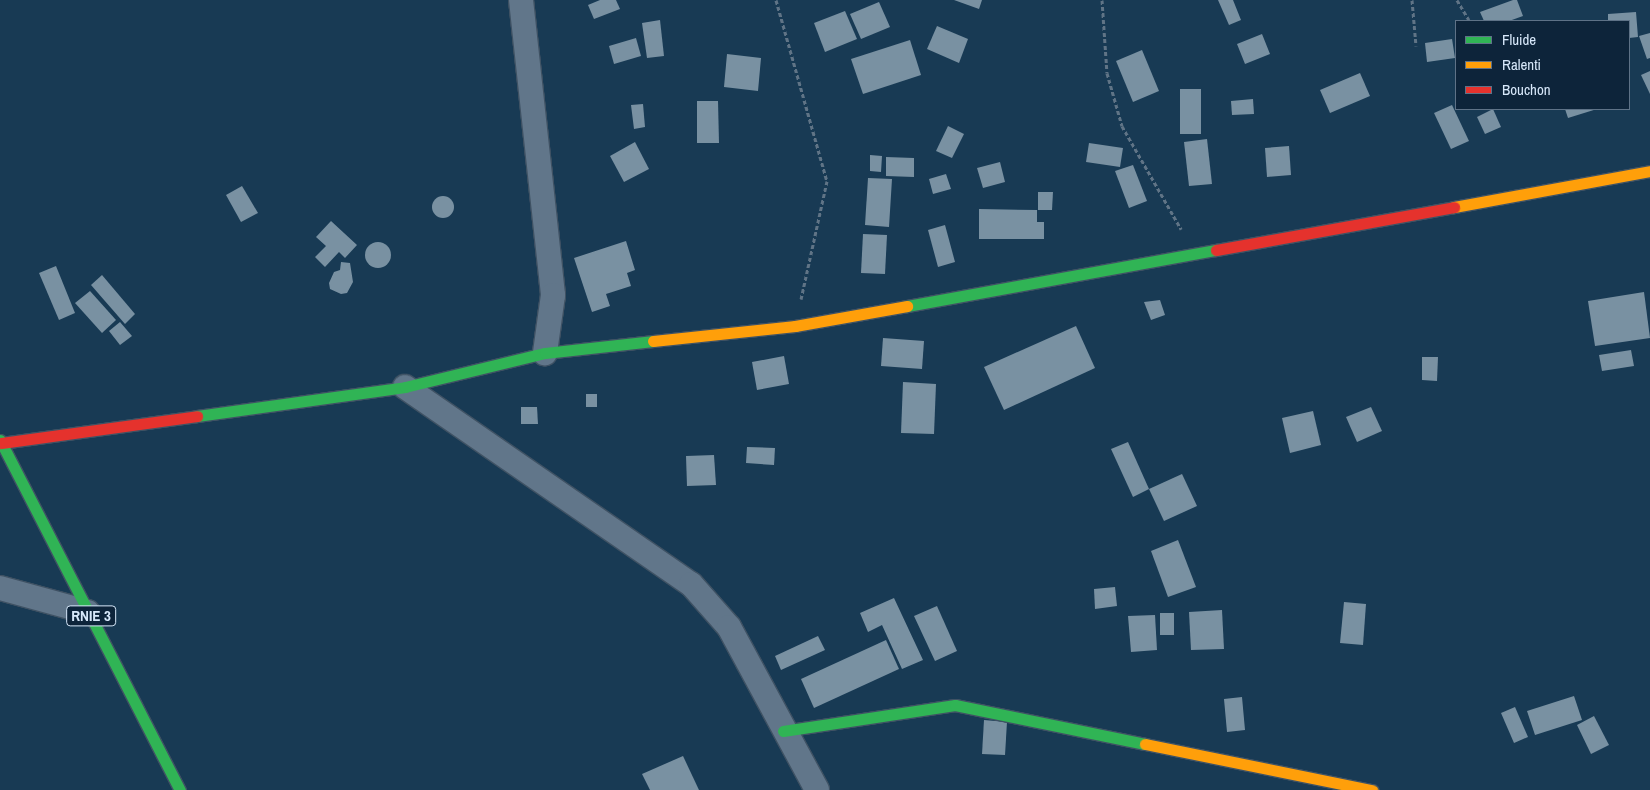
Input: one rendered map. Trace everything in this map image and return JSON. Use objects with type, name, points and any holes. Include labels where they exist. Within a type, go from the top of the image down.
[{"type":"main road","points":[[1,441],[405,387],[545,352],[795,326],[1650,171]]},
{"type":"main road","name":"RNIE 3","points":[[1,441],[180,790]]},
{"type":"main road","points":[[783,731],[955,705],[1372,790]]},
{"type":"street","points":[[521,0],[553,295],[545,352]]},
{"type":"street","points":[[405,387],[691,584],[729,627],[783,731],[817,790]]},
{"type":"street","points":[[0,588],[88,612]]},
{"type":"path","points":[[776,0],[827,181],[795,326]]},
{"type":"path","points":[[1102,0],[1107,72],[1122,126],[1195,255]]},
{"type":"path","points":[[1412,0],[1416,46]]},
{"type":"path","points":[[1457,0],[1469,20]]},
{"type":"building","points":[[600,0],[616,0],[620,9],[594,19],[588,5]]},
{"type":"building","points":[[954,0],[982,0],[979,9]]},
{"type":"building","points":[[1218,0],[1233,0],[1241,20],[1229,25]]},
{"type":"building","points":[[1517,0],[1523,16],[1512,20],[1484,20],[1480,12]]},
{"type":"building","points":[[879,2],[890,27],[861,39],[850,14]]},
{"type":"building","points":[[845,11],[857,39],[825,52],[814,23]]},
{"type":"building","points":[[1636,12],[1638,37],[1630,38],[1630,20],[1608,20],[1608,14]]},
{"type":"building","points":[[660,20],[664,56],[647,58],[642,23]]},
{"type":"building","points":[[937,26],[968,39],[959,63],[927,49]]},
{"type":"building","points":[[1650,33],[1650,58],[1647,59],[1639,36]]},
{"type":"building","points":[[1262,34],[1270,54],[1245,64],[1237,44]]},
{"type":"building","points":[[636,38],[641,56],[614,64],[609,46]]},
{"type":"building","points":[[1452,39],[1455,58],[1427,62],[1425,43]]},
{"type":"building","points":[[910,40],[921,75],[863,94],[851,59]]},
{"type":"building","points":[[1142,50],[1159,91],[1133,102],[1116,61]]},
{"type":"building","points":[[727,54],[761,58],[758,91],[724,87]]},
{"type":"building","points":[[1650,71],[1650,94],[1641,75]]},
{"type":"building","points":[[1360,73],[1370,96],[1330,113],[1320,90]]},
{"type":"building","points":[[1180,89],[1201,89],[1201,134],[1180,134]]},
{"type":"building","points":[[1253,99],[1254,114],[1232,115],[1231,101]]},
{"type":"building","points":[[697,101],[718,101],[719,143],[697,143]]},
{"type":"building","points":[[643,104],[645,127],[634,129],[631,105]]},
{"type":"building","points":[[1452,105],[1469,141],[1451,149],[1434,113]]},
{"type":"building","points":[[1493,110],[1501,127],[1485,134],[1477,117]]},
{"type":"building","points":[[1565,110],[1594,110],[1568,118]]},
{"type":"building","points":[[948,126],[964,134],[952,158],[936,151]]},
{"type":"building","points":[[1207,139],[1212,184],[1189,186],[1184,142]]},
{"type":"building","points":[[635,142],[649,169],[624,182],[610,156]]},
{"type":"building","points":[[1089,143],[1123,148],[1120,167],[1086,162]]},
{"type":"building","points":[[1289,146],[1291,175],[1267,177],[1265,148]]},
{"type":"building","points":[[870,155],[882,156],[881,172],[870,171]]},
{"type":"building","points":[[886,157],[914,158],[914,177],[886,176]]},
{"type":"building","points":[[1000,162],[1005,182],[983,188],[977,168]]},
{"type":"building","points":[[1133,165],[1147,201],[1129,208],[1115,171]]},
{"type":"building","points":[[946,174],[951,189],[933,194],[929,179]]},
{"type":"building","points":[[868,178],[892,179],[889,227],[865,225]]},
{"type":"building","points":[[242,186],[258,213],[241,222],[226,195]]},
{"type":"building","points":[[1038,192],[1053,192],[1052,210],[1038,210]]},
{"type":"building","points":[[443,196],[451,199],[454,207],[451,215],[443,218],[435,215],[432,207],[435,199]]},
{"type":"building","points":[[979,209],[1037,210],[1037,222],[1044,222],[1044,239],[979,239]]},
{"type":"building","points":[[331,221],[357,245],[345,258],[339,252],[325,267],[315,257],[326,246],[316,237]]},
{"type":"building","points":[[945,225],[955,262],[938,267],[928,230]]},
{"type":"building","points":[[863,234],[887,235],[885,274],[861,273]]},
{"type":"building","points":[[626,241],[635,270],[627,273],[631,286],[606,294],[610,306],[592,312],[574,258]]},
{"type":"building","points":[[378,242],[387,246],[391,255],[387,264],[378,268],[369,264],[365,255],[369,246]]},
{"type":"building","points":[[341,262],[350,263],[353,282],[347,293],[341,294],[330,289],[329,283],[334,272],[340,270]]},
{"type":"building","points":[[56,266],[75,313],[59,320],[39,273]]},
{"type":"building","points":[[102,275],[135,314],[125,324],[91,285]]},
{"type":"building","points":[[90,291],[116,320],[102,333],[75,303]]},
{"type":"building","points":[[1644,292],[1650,338],[1595,346],[1588,301]]},
{"type":"building","points":[[1160,300],[1165,315],[1151,320],[1144,302]]},
{"type":"building","points":[[120,322],[132,336],[120,345],[109,331]]},
{"type":"building","points":[[1076,326],[1095,368],[1004,410],[984,367]]},
{"type":"building","points":[[883,338],[924,341],[922,369],[881,366]]},
{"type":"building","points":[[1631,350],[1634,366],[1602,371],[1599,355]]},
{"type":"building","points":[[784,356],[789,384],[757,390],[752,362]]},
{"type":"building","points":[[1422,357],[1438,357],[1437,381],[1422,380]]},
{"type":"building","points":[[903,382],[936,384],[934,434],[901,433]]},
{"type":"building","points":[[586,394],[597,394],[597,407],[586,407]]},
{"type":"building","points":[[521,407],[537,407],[538,424],[521,424]]},
{"type":"building","points":[[1371,407],[1382,431],[1357,442],[1346,417]]},
{"type":"building","points":[[1313,411],[1321,445],[1290,453],[1282,418]]},
{"type":"building","points":[[1128,442],[1149,489],[1133,497],[1111,449]]},
{"type":"building","points":[[747,447],[775,448],[774,465],[746,463]]},
{"type":"building","points":[[714,455],[716,485],[687,486],[686,456]]},
{"type":"building","points":[[1182,474],[1197,506],[1164,521],[1149,489]]},
{"type":"building","points":[[1178,540],[1196,587],[1168,597],[1151,551]]},
{"type":"building","points":[[1115,587],[1117,606],[1095,609],[1094,589]]},
{"type":"building","points":[[894,598],[923,660],[902,669],[882,625],[868,632],[860,613]]},
{"type":"building","points":[[1344,602],[1366,604],[1363,645],[1340,643]]},
{"type":"building","points":[[937,606],[957,651],[935,661],[914,616]]},
{"type":"building","points":[[1222,610],[1224,649],[1191,650],[1189,612]]},
{"type":"building","points":[[1160,613],[1174,613],[1174,635],[1160,635]]},
{"type":"building","points":[[1155,615],[1157,650],[1131,652],[1128,616]]},
{"type":"building","points":[[818,636],[825,650],[781,670],[775,656]]},
{"type":"building","points":[[886,640],[899,669],[814,708],[801,679]]},
{"type":"building","points":[[1574,696],[1582,720],[1535,735],[1527,711]]},
{"type":"building","points":[[1242,697],[1245,730],[1227,732],[1224,699]]},
{"type":"building","points":[[1515,707],[1528,737],[1514,743],[1501,713]]},
{"type":"building","points":[[1594,716],[1609,745],[1591,754],[1577,725]]},
{"type":"building","points":[[984,720],[1007,722],[1005,755],[982,754]]},
{"type":"building","points":[[683,756],[699,790],[650,790],[642,774]]},
{"type":"traffic: fast","points":[[907,306],[1216,250]]},
{"type":"traffic: fast","points":[[197,416],[405,387],[545,353],[653,341]]},
{"type":"traffic: fast","points":[[0,440],[180,790]]},
{"type":"traffic: fast","points":[[783,731],[955,705],[1145,744]]},
{"type":"traffic: slow","points":[[1454,207],[1650,171]]},
{"type":"traffic: slow","points":[[653,341],[795,326],[907,306]]},
{"type":"traffic: slow","points":[[1145,744],[1372,790]]},
{"type":"traffic: jam","points":[[1216,250],[1454,207]]},
{"type":"traffic: jam","points":[[1,443],[197,416]]}]
